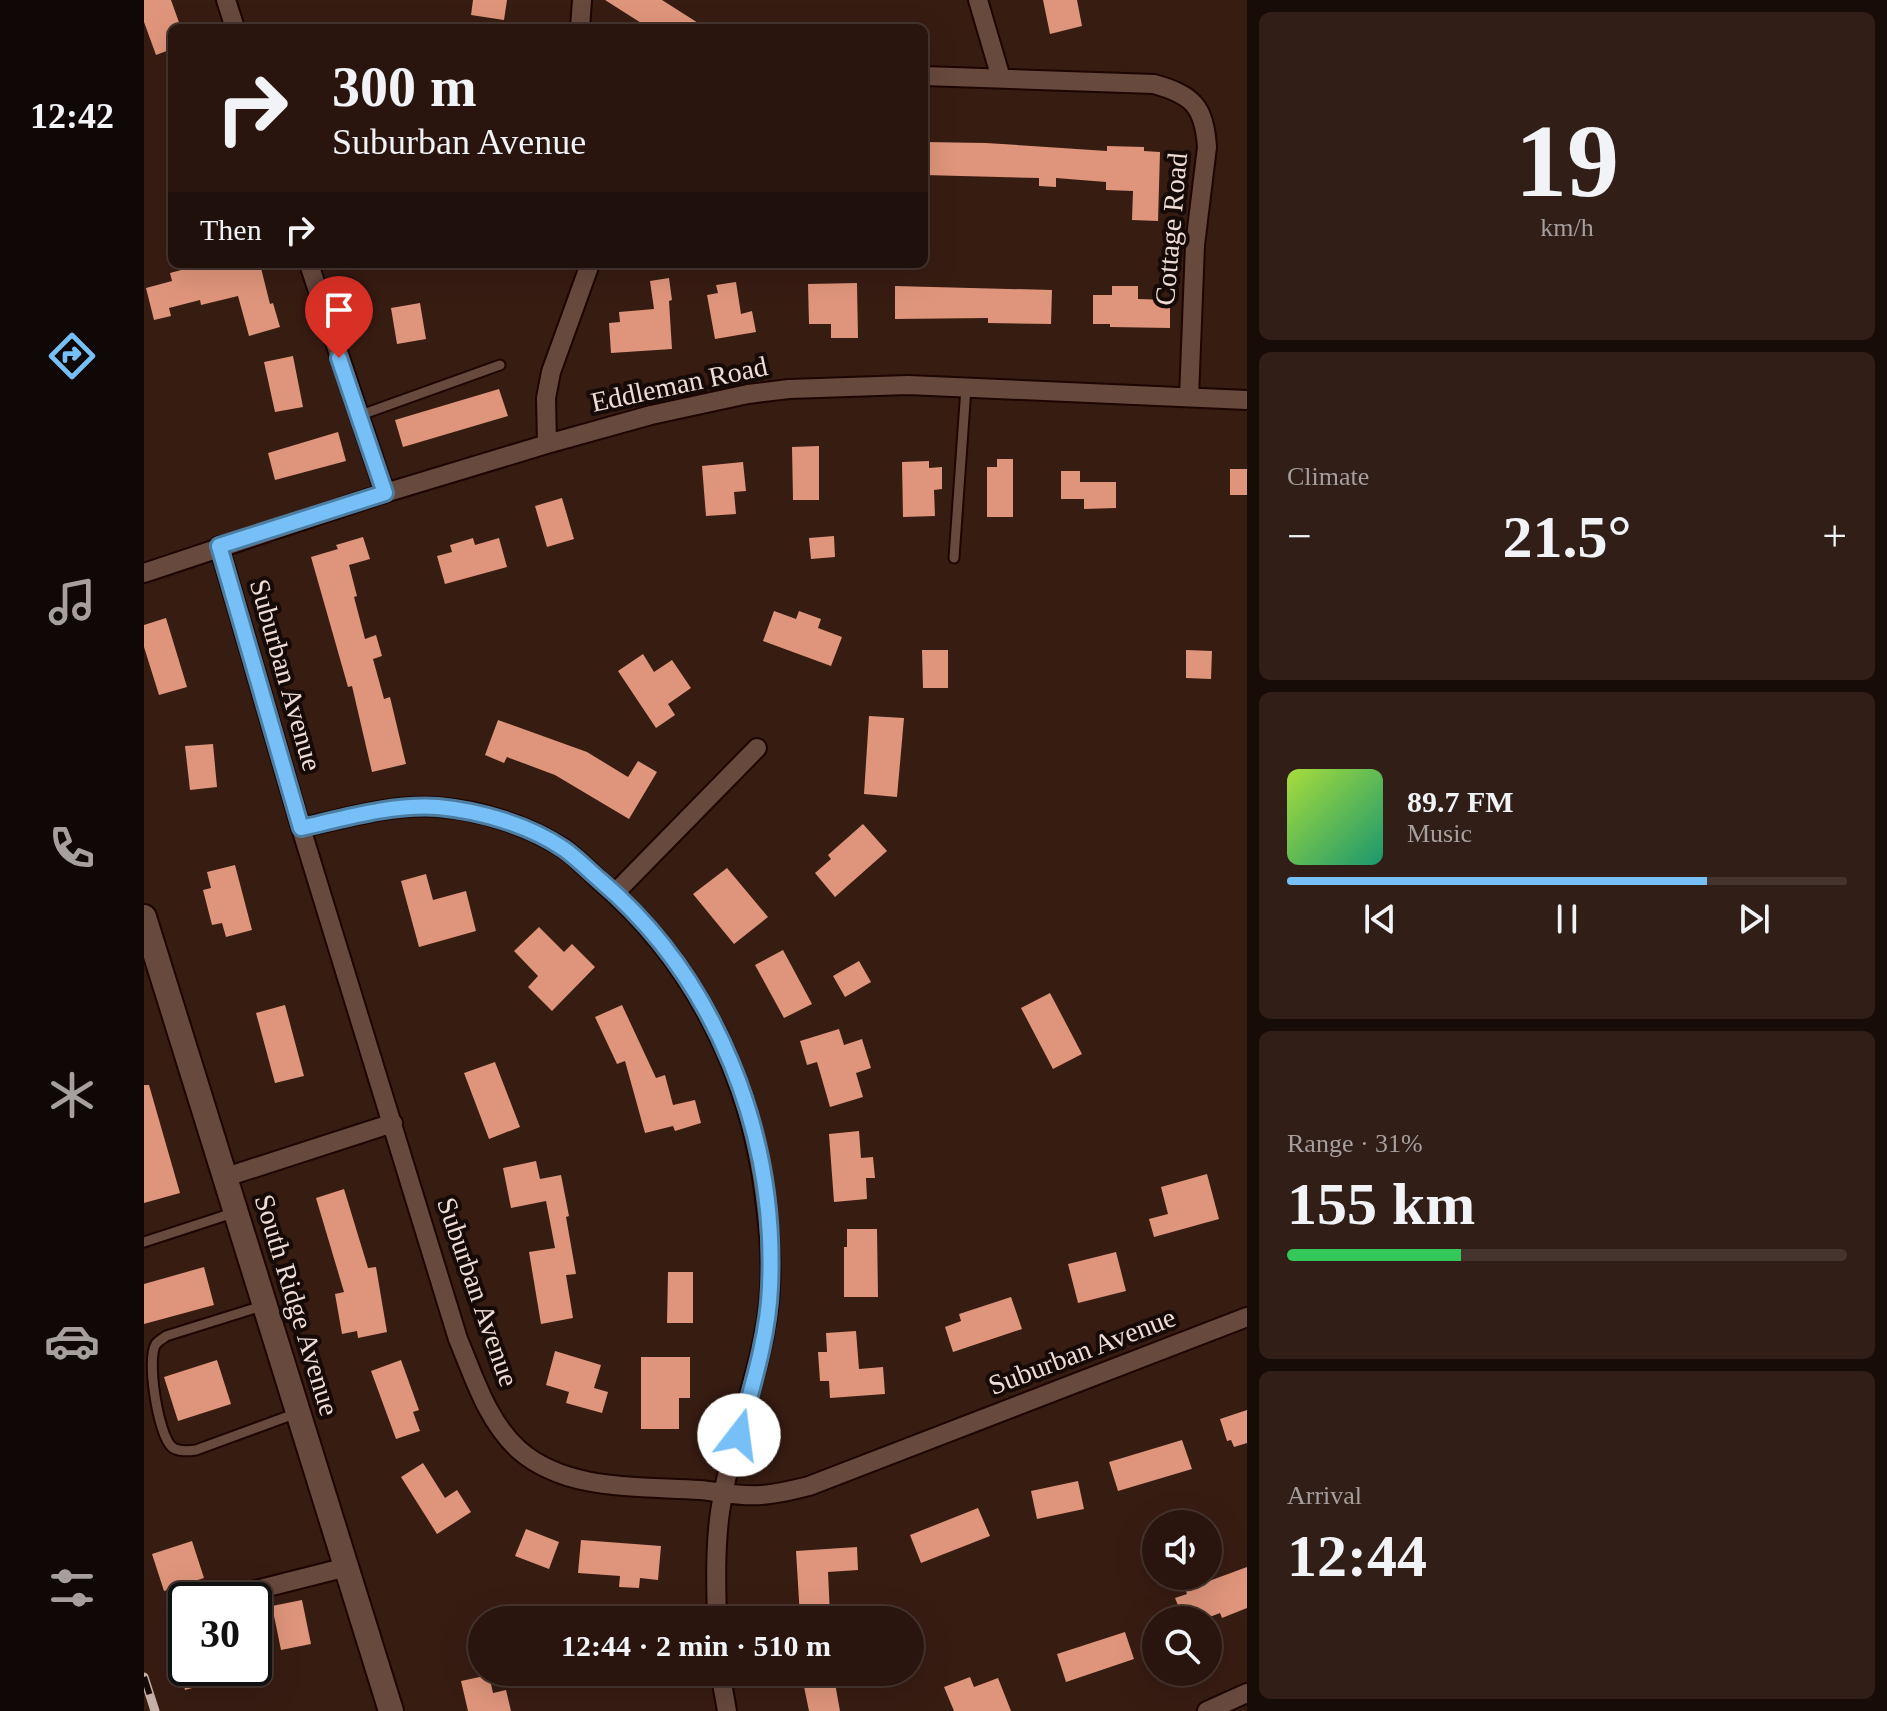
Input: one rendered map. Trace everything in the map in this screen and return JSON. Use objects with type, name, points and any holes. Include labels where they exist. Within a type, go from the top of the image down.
[{"type":"street","points":[[226,0],[234,24]]},
{"type":"street","points":[[580,24],[582,0]]},
{"type":"street","points":[[978,0],[1001,78]]},
{"type":"street","name":"Cottage Road","points":[[928,76],[1154,84],[1179,91],[1198,108],[1207,147],[1195,245],[1189,397]]},
{"type":"street","points":[[310,268],[385,493]]},
{"type":"street","points":[[547,444],[546,398],[551,372],[589,268]]},
{"type":"street","name":"Eddleman Road","points":[[144,573],[219,546],[547,444],[651,415],[748,394],[789,389],[908,385],[1247,400]]},
{"type":"street","name":"Suburban Avenue","points":[[219,546],[301,828],[458,1339],[485,1404],[506,1437],[521,1452],[571,1478],[599,1484],[758,1496],[809,1486],[1247,1317]]},
{"type":"street","points":[[615,893],[757,748]]},
{"type":"street","points":[[301,828],[355,815],[410,807],[464,811],[514,824],[563,849],[615,893],[676,960],[711,1016],[746,1100],[761,1163],[770,1234],[770,1288],[762,1349],[724,1492],[715,1572],[716,1606]]},
{"type":"street","name":"South Ridge Avenue","points":[[144,917],[391,1711]]},
{"type":"street","points":[[226,1177],[393,1123]]},
{"type":"street","points":[[272,1586],[347,1567]]},
{"type":"street","points":[[723,1686],[727,1711]]},
{"type":"street","points":[[1207,1711],[1247,1693]]},
{"type":"lane","points":[[358,416],[500,365]]},
{"type":"lane","points":[[954,558],[966,388]]},
{"type":"lane","points":[[144,1242],[237,1212]]},
{"type":"lane","points":[[265,1305],[166,1336],[156,1344],[153,1355],[157,1411],[162,1432],[172,1447],[183,1451],[196,1450],[299,1413]]},
{"type":"building","points":[[144,0],[171,0],[180,24],[168,24],[168,50],[156,55],[144,22]]},
{"type":"building","points":[[473,0],[507,0],[504,20],[471,15]]},
{"type":"building","points":[[605,0],[662,0],[700,24],[643,24]]},
{"type":"building","points":[[1043,0],[1077,0],[1082,26],[1050,34]]},
{"type":"building","points":[[928,142],[1107,151],[1107,146],[1144,147],[1144,151],[1160,152],[1158,221],[1132,220],[1133,191],[1106,190],[1106,182],[1056,178],[1056,187],[1039,186],[1039,178],[928,175]]},
{"type":"building","points":[[189,268],[261,268],[270,304],[273,303],[280,327],[249,336],[238,296],[201,305],[200,300],[169,308],[171,316],[154,320],[146,288],[172,281],[170,273]]},
{"type":"building","points":[[669,278],[672,349],[611,353],[609,323],[620,322],[619,312],[654,309],[650,281]]},
{"type":"building","points":[[736,282],[741,314],[752,311],[756,332],[715,339],[707,295],[718,293],[716,285]]},
{"type":"building","points":[[857,283],[858,338],[831,338],[831,324],[809,324],[808,284]]},
{"type":"building","points":[[895,286],[1052,290],[1051,324],[988,323],[988,318],[895,319]]},
{"type":"building","points":[[1112,286],[1138,286],[1138,299],[1170,300],[1170,328],[1093,324],[1093,295],[1112,295]]},
{"type":"building","points":[[420,303],[426,339],[397,344],[391,308]]},
{"type":"building","points":[[293,356],[303,407],[275,412],[264,362]]},
{"type":"building","points":[[499,389],[508,416],[403,447],[395,420]]},
{"type":"building","points":[[338,432],[346,461],[275,480],[268,453]]},
{"type":"building","points":[[819,446],[819,500],[793,500],[792,447]]},
{"type":"building","points":[[997,459],[1013,459],[1013,517],[987,517],[987,467],[997,467]]},
{"type":"building","points":[[929,461],[929,468],[942,467],[942,489],[934,490],[935,516],[903,517],[902,462]]},
{"type":"building","points":[[743,462],[746,491],[734,492],[736,514],[706,516],[702,466]]},
{"type":"building","points":[[1230,469],[1247,469],[1247,495],[1230,495]]},
{"type":"building","points":[[1061,471],[1080,471],[1080,482],[1116,482],[1116,508],[1084,509],[1084,499],[1061,499]]},
{"type":"building","points":[[562,498],[574,539],[547,547],[535,506]]},
{"type":"building","points":[[834,536],[835,557],[811,559],[809,538]]},
{"type":"building","points":[[363,537],[370,559],[349,565],[357,596],[354,597],[365,639],[376,635],[382,656],[373,659],[384,699],[390,697],[406,764],[372,772],[352,686],[348,687],[311,557]]},
{"type":"building","points":[[473,538],[475,545],[499,538],[507,567],[445,584],[437,556],[452,552],[450,545]]},
{"type":"building","points":[[774,611],[796,619],[799,611],[821,619],[818,628],[842,637],[831,666],[763,641]]},
{"type":"building","points":[[166,618],[187,687],[159,695],[144,647],[144,625]]},
{"type":"building","points":[[922,650],[948,650],[948,688],[923,688]]},
{"type":"building","points":[[1186,650],[1212,651],[1211,679],[1186,678]]},
{"type":"building","points":[[643,654],[654,672],[672,660],[691,688],[668,704],[675,715],[656,728],[618,671]]},
{"type":"building","points":[[869,716],[904,718],[897,797],[864,794]]},
{"type":"building","points":[[498,720],[587,752],[628,777],[638,761],[657,772],[629,819],[555,775],[507,757],[504,763],[485,755]]},
{"type":"building","points":[[213,744],[217,787],[190,790],[185,746]]},
{"type":"building","points":[[863,824],[887,851],[835,897],[815,873],[831,859],[828,855]]},
{"type":"building","points":[[235,865],[252,930],[226,937],[222,923],[212,925],[203,890],[211,888],[207,872]]},
{"type":"building","points":[[727,868],[768,917],[734,944],[693,894]]},
{"type":"building","points":[[426,874],[433,900],[466,891],[476,931],[419,947],[401,881]]},
{"type":"building","points":[[539,927],[564,952],[572,944],[595,967],[552,1011],[528,987],[538,976],[514,951]]},
{"type":"building","points":[[783,950],[812,1004],[784,1018],[755,965]]},
{"type":"building","points":[[859,961],[871,982],[845,997],[833,976]]},
{"type":"building","points":[[1050,993],[1082,1054],[1053,1069],[1021,1008]]},
{"type":"building","points":[[285,1005],[304,1076],[275,1083],[256,1013]]},
{"type":"building","points":[[622,1005],[656,1078],[665,1075],[673,1105],[695,1100],[701,1123],[675,1131],[673,1126],[645,1133],[625,1061],[617,1064],[595,1017]]},
{"type":"building","points":[[839,1029],[844,1045],[862,1039],[871,1068],[856,1073],[863,1097],[830,1107],[817,1062],[807,1065],[800,1041]]},
{"type":"building","points":[[495,1062],[520,1127],[489,1139],[464,1073]]},
{"type":"building","points":[[144,1085],[149,1085],[180,1193],[144,1203]]},
{"type":"building","points":[[859,1131],[861,1158],[873,1157],[875,1178],[866,1178],[867,1199],[834,1202],[829,1134]]},
{"type":"building","points":[[536,1161],[540,1179],[561,1175],[576,1274],[566,1275],[573,1318],[541,1324],[529,1252],[555,1248],[546,1201],[511,1208],[503,1168]]},
{"type":"building","points":[[1207,1174],[1219,1219],[1154,1237],[1149,1219],[1168,1214],[1161,1187]]},
{"type":"building","points":[[344,1189],[368,1268],[376,1267],[387,1332],[358,1338],[357,1331],[342,1334],[335,1294],[344,1292],[316,1198]]},
{"type":"building","points":[[847,1229],[877,1229],[878,1297],[844,1297]]},
{"type":"building","points":[[1116,1252],[1126,1291],[1078,1303],[1068,1264]]},
{"type":"building","points":[[204,1267],[214,1305],[144,1324],[144,1284]]},
{"type":"building","points":[[668,1272],[693,1272],[693,1323],[667,1323]]},
{"type":"building","points":[[1011,1297],[1022,1329],[953,1352],[945,1327],[961,1321],[959,1314]]},
{"type":"building","points":[[856,1331],[859,1369],[883,1367],[885,1394],[830,1398],[829,1381],[820,1381],[818,1352],[827,1352],[826,1333]]},
{"type":"building","points":[[555,1351],[601,1365],[594,1388],[608,1392],[602,1413],[566,1403],[569,1392],[546,1385]]},
{"type":"building","points":[[641,1357],[690,1357],[690,1398],[679,1398],[679,1429],[641,1429]]},
{"type":"building","points":[[217,1360],[231,1404],[178,1421],[164,1377]]},
{"type":"building","points":[[401,1360],[419,1410],[413,1412],[420,1431],[396,1439],[371,1371]]},
{"type":"building","points":[[1247,1410],[1247,1443],[1234,1447],[1231,1440],[1227,1441],[1220,1419]]},
{"type":"building","points":[[1182,1440],[1192,1469],[1118,1491],[1109,1462]]},
{"type":"building","points":[[423,1463],[445,1498],[457,1490],[471,1512],[437,1534],[401,1477]]},
{"type":"building","points":[[1078,1481],[1084,1509],[1037,1519],[1031,1491]]},
{"type":"building","points":[[978,1508],[990,1536],[921,1563],[910,1535]]},
{"type":"building","points":[[526,1529],[559,1542],[549,1569],[515,1556]]},
{"type":"building","points":[[581,1540],[661,1546],[658,1580],[640,1578],[639,1588],[619,1587],[620,1576],[578,1573]]},
{"type":"building","points":[[192,1541],[204,1578],[192,1582],[168,1582],[168,1590],[164,1591],[152,1554]]},
{"type":"building","points":[[857,1547],[858,1570],[828,1572],[830,1606],[799,1606],[796,1551]]},
{"type":"building","points":[[1247,1567],[1247,1608],[1222,1618],[1222,1606],[1178,1606],[1175,1598],[1187,1594],[1186,1590],[1222,1590],[1222,1576]]},
{"type":"building","points":[[302,1600],[311,1644],[281,1650],[272,1606]]},
{"type":"building","points":[[1125,1632],[1134,1659],[1066,1682],[1057,1654]]},
{"type":"building","points":[[970,1677],[974,1687],[998,1678],[1011,1711],[954,1711],[944,1687]]},
{"type":"building","points":[[468,1680],[468,1686],[491,1686],[493,1693],[506,1690],[511,1711],[468,1711],[461,1681]]},
{"type":"building","points":[[804,1686],[836,1686],[840,1711],[809,1711]]},
{"type":"railway","points":[[144,1677],[155,1711]]},
{"type":"route","points":[[339,358],[385,493],[219,546],[301,828],[355,815],[410,807],[464,811],[514,824],[563,849],[628,905],[676,960],[711,1016],[746,1100],[761,1163],[770,1234],[770,1288],[762,1349],[739,1435]]}]
